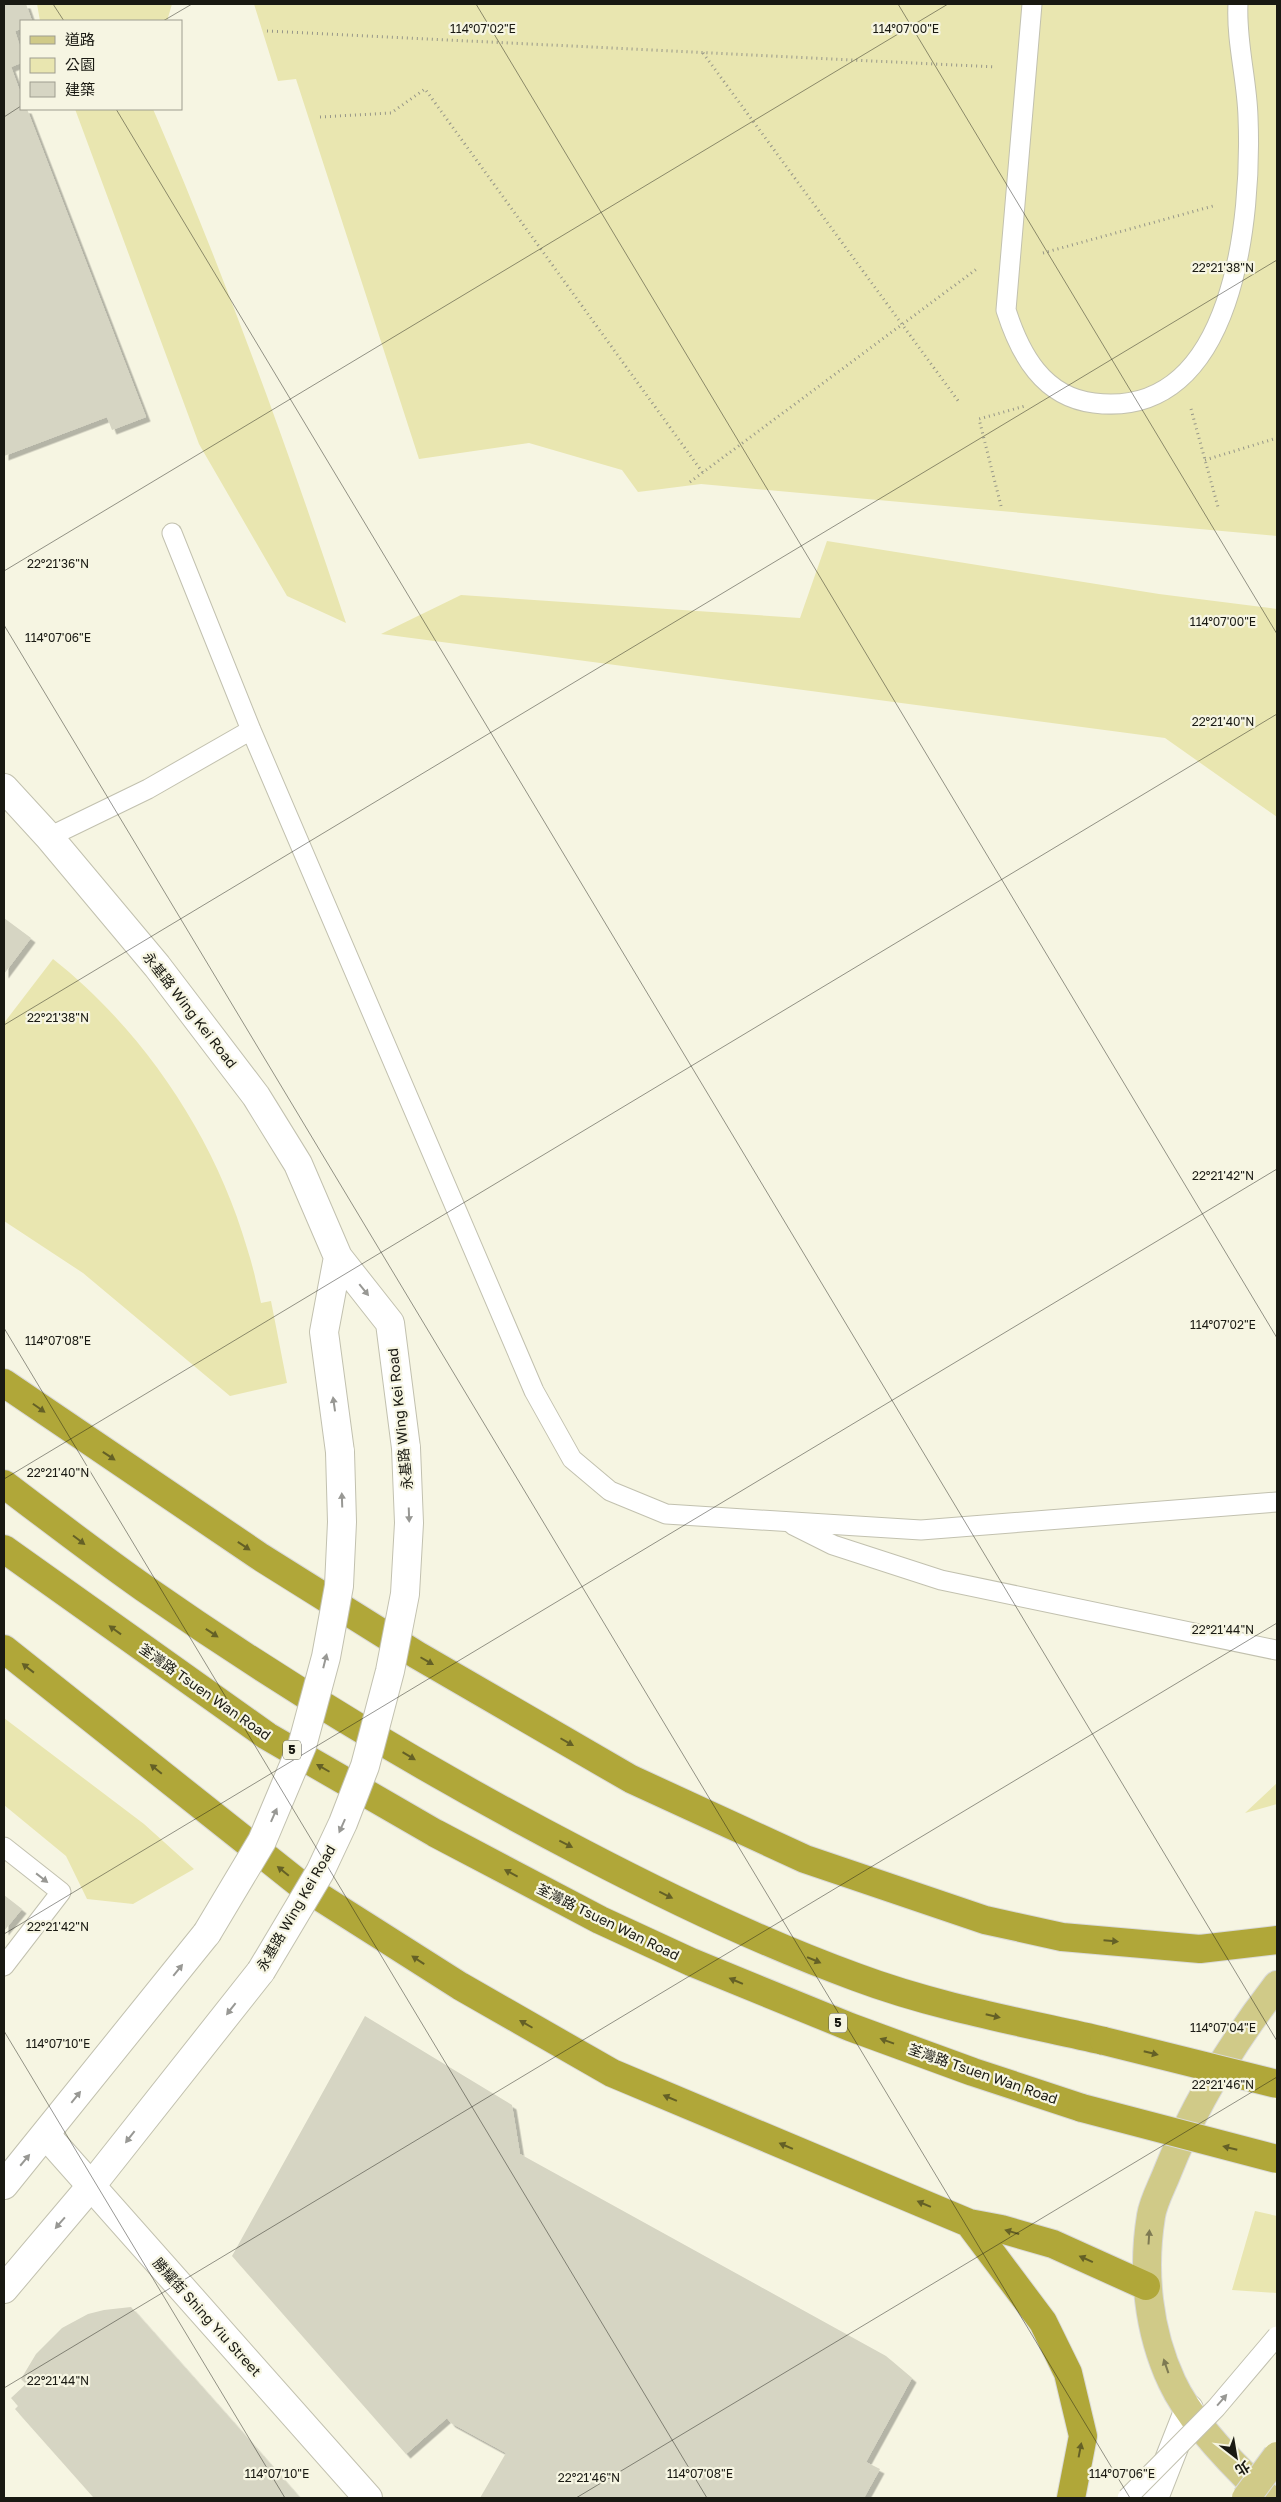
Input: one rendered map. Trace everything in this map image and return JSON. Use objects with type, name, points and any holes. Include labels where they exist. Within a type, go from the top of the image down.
[{"type":"highway","points":[[4,1383],[259,1556],[417,1655],[631,1779],[805,1859],[985,1920],[1062,1937],[1200,1948],[1277,1940]]},
{"type":"highway","points":[[4,1484],[144,1588],[294,1688],[504,1812],[701,1912],[856,1977],[945,2005],[1104,2041],[1277,2084]]},
{"type":"highway","name":"荃灣路 Tsuen Wan Road","points":[[4,1549],[267,1736],[435,1833],[592,1915],[690,1962],[850,2027],[973,2072],[1082,2108],[1277,2159]]},
{"type":"highway","points":[[4,1650],[301,1885],[460,1986],[612,2073],[969,2223],[1001,2229],[1053,2244],[1146,2286]]},
{"type":"highway","points":[[969,2223],[1044,2322],[1068,2373],[1083,2436],[1071,2498]]},
{"type":"main road","points":[[1268,2498],[1236,2468],[1188,2409],[1172,2382],[1157,2338],[1146,2286],[1151,2214],[1186,2127],[1245,2026],[1277,1985]]},
{"type":"main road","points":[[1246,2498],[1277,2456]]},
{"type":"street","name":"永基路 Wing Kei Road","points":[[4,788],[49,837],[156,966],[256,1096],[298,1164],[338,1257],[390,1323],[406,1448],[409,1523],[405,1594],[390,1672],[365,1766],[343,1823],[320,1872],[261,1971],[91,2186],[4,2289]]},
{"type":"street","points":[[4,2185],[207,1933],[262,1841],[302,1746],[326,1657],[339,1586],[342,1522],[340,1452],[324,1332],[338,1257]]},
{"type":"street","name":"勝耀街 Shing Yiu Street","points":[[46,2135],[368,2498]]},
{"type":"street","points":[[1154,2498],[1188,2409]]},
{"type":"lane","points":[[1032,4],[1010,244],[1006,310],[1014,335],[1034,370],[1046,382],[1064,394],[1082,402],[1106,405],[1127,403],[1168,388],[1184,374],[1215,331],[1236,276],[1247,196],[1248,116],[1237,25],[1238,4]]},
{"type":"lane","points":[[172,533],[251,730],[534,1391],[572,1459],[610,1491],[666,1514],[786,1522],[921,1530],[1277,1502]]},
{"type":"lane","points":[[49,837],[148,789],[251,730]]},
{"type":"lane","points":[[786,1522],[833,1545],[941,1580],[1276,1650]]},
{"type":"lane","points":[[4,1848],[61,1892],[4,1966]]},
{"type":"lane","points":[[1127,2498],[1216,2408],[1277,2336]]},
{"type":"path","points":[[268,32],[1026,69]]},
{"type":"path","points":[[703,53],[959,402]]},
{"type":"path","points":[[320,117],[391,113],[425,89],[703,473]]},
{"type":"path","points":[[1009,262],[1247,196]]},
{"type":"path","points":[[690,482],[1010,244]]},
{"type":"path","points":[[1001,506],[980,419],[1064,394]]},
{"type":"path","points":[[1192,412],[1218,507]]},
{"type":"path","points":[[1206,460],[1277,438]]},
{"type":"green space","points":[[37,4],[172,4],[167,20],[40,20]]},
{"type":"green space","points":[[254,4],[1277,4],[1277,536],[701,484],[638,492],[622,470],[529,443],[419,459],[296,79],[278,81]]},
{"type":"green space","points":[[75,110],[153,110],[231,300],[302,493],[346,623],[287,596],[199,444]]},
{"type":"green space","points":[[827,541],[1159,594],[1277,609],[1277,817],[1165,738],[381,634],[461,595],[800,618]]},
{"type":"green space","points":[[53,959],[86,987],[117,1019],[172,1088],[195,1126],[216,1166],[233,1207],[251,1262],[261,1303],[271,1301],[287,1383],[230,1396],[83,1273],[4,1221],[4,1023]]},
{"type":"green space","points":[[4,1718],[144,1824],[194,1869],[133,1904],[87,1899],[66,1856],[4,1805]]},
{"type":"green space","points":[[1277,1783],[1277,1804],[1245,1813]]},
{"type":"green space","points":[[1255,2211],[1277,2216],[1277,2293],[1232,2290]]},
{"type":"building","points":[[4,4],[26,4],[32,20],[20,20],[20,29],[15,31],[20,47],[20,63],[11,67],[20,91],[20,110],[27,110],[146,417],[112,430],[107,417],[4,456]]},
{"type":"building","points":[[4,918],[31,938],[4,974]]},
{"type":"building","points":[[4,1895],[22,1909],[4,1931]]},
{"type":"building","points":[[365,2016],[512,2105],[520,2154],[886,2356],[912,2378],[866,2462],[880,2469],[864,2498],[480,2498],[506,2453],[451,2423],[447,2418],[406,2454],[232,2256]]},
{"type":"building","points":[[131,2307],[300,2498],[94,2498],[15,2409],[18,2406],[11,2398],[26,2384],[21,2379],[36,2354],[62,2328],[88,2314]]}]
